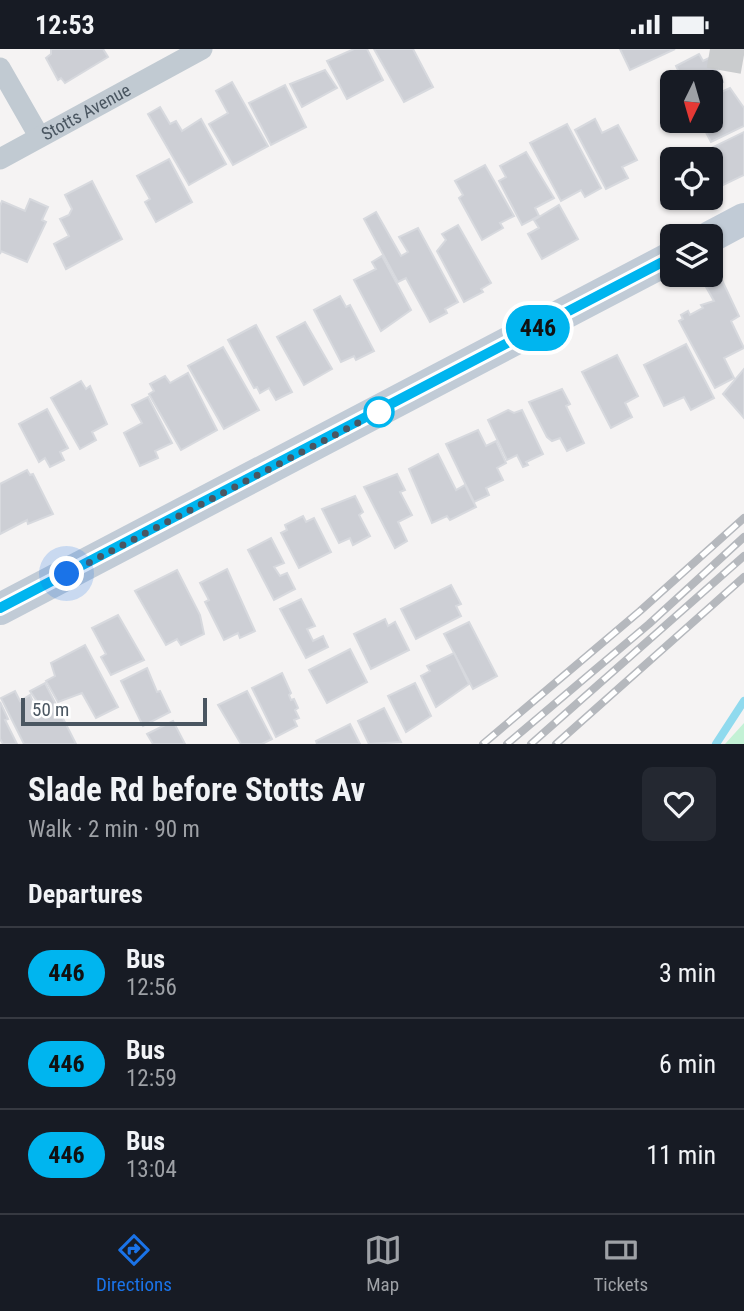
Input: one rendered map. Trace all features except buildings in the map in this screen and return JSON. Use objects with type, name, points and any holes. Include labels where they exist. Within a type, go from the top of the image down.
[{"type":"main road","points":[[723,230],[744,219]]},
{"type":"main road","points":[[0,608],[192,511],[660,263]]},
{"type":"street","name":"Stotts Avenue","points":[[0,68],[39,136],[202,49]]},
{"type":"street","points":[[0,159],[39,136]]},
{"type":"green space","points":[[744,723],[744,744],[725,744]]},
{"type":"waterway","points":[[716,744],[744,701]]},
{"type":"tunnel","points":[[710,49],[744,55]]},
{"type":"railway","points":[[483,744],[640,611],[744,518]]},
{"type":"railway","points":[[507,744],[649,624],[744,537]]},
{"type":"railway","points":[[531,744],[744,556]]},
{"type":"railway","points":[[556,744],[744,577]]},
{"type":"bus line","name":"446","points":[[0,608],[179,517],[660,263]]},
{"type":"route","points":[[67,574],[379,412]]}]
